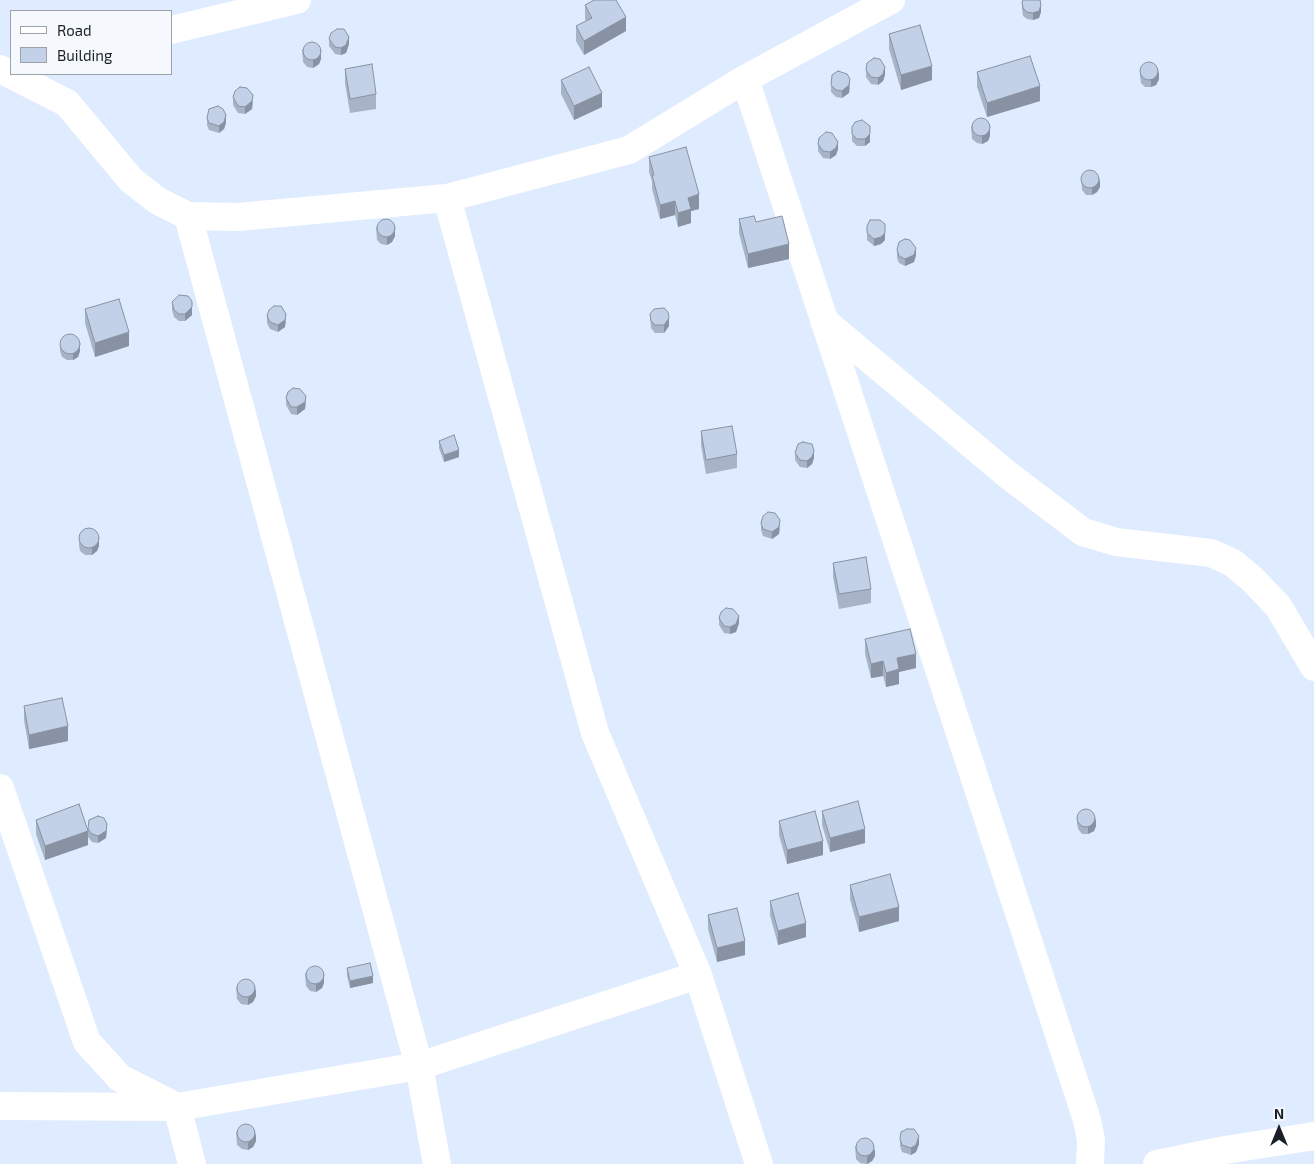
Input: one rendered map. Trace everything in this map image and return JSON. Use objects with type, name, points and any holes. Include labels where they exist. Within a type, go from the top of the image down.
[{"type":"street","points":[[172,30],[297,0]]},
{"type":"street","points":[[16,75],[67,103],[130,180],[158,201],[188,216],[238,217],[447,198],[629,150],[745,79],[891,0]]},
{"type":"street","points":[[745,79],[1086,1120],[1091,1140],[1090,1164]]},
{"type":"street","points":[[447,198],[595,733],[698,975],[758,1164]]},
{"type":"street","points":[[188,216],[419,1066],[437,1164]]},
{"type":"street","points":[[824,321],[1008,475],[1083,532],[1116,542],[1211,553],[1233,563],[1252,579],[1278,606],[1314,668]]},
{"type":"street","points":[[0,788],[87,1042],[120,1078],[177,1107],[192,1164]]},
{"type":"street","points":[[0,1106],[177,1107],[419,1066],[698,975]]},
{"type":"street","points":[[1157,1164],[1225,1150],[1314,1136]]},
{"type":"building","points":[[594,0],[616,0],[626,17],[584,41],[576,26],[592,18],[585,5]]},
{"type":"building","points":[[1023,0],[1040,0],[1039,11],[1027,12],[1023,8]]},
{"type":"building","points":[[920,25],[932,66],[901,75],[889,34]]},
{"type":"building","points":[[337,29],[344,29],[349,37],[346,45],[341,48],[335,47],[329,39],[331,33]]},
{"type":"building","points":[[308,42],[316,42],[321,47],[319,58],[308,60],[303,55],[303,47]]},
{"type":"building","points":[[1030,56],[1040,86],[987,103],[977,72]]},
{"type":"building","points":[[874,58],[880,59],[885,67],[883,74],[878,78],[871,77],[866,70],[867,63]]},
{"type":"building","points":[[1145,62],[1153,62],[1158,67],[1156,78],[1145,80],[1140,75],[1140,67]]},
{"type":"building","points":[[372,64],[376,94],[350,99],[345,69]]},
{"type":"building","points":[[589,67],[602,93],[574,106],[561,80]]},
{"type":"building","points":[[838,71],[847,74],[850,79],[849,85],[842,91],[836,90],[831,85],[832,75]]},
{"type":"building","points":[[240,87],[247,88],[253,95],[252,101],[245,107],[238,106],[233,97],[235,91]]},
{"type":"building","points":[[218,106],[223,109],[226,115],[224,122],[219,126],[209,123],[207,118],[209,109]]},
{"type":"building","points":[[977,118],[985,118],[990,123],[988,134],[977,136],[972,131],[972,123]]},
{"type":"building","points":[[862,120],[870,126],[870,134],[865,139],[857,139],[852,134],[852,127],[855,122]]},
{"type":"building","points":[[826,132],[832,133],[838,142],[836,148],[830,152],[823,151],[818,144],[819,138]]},
{"type":"building","points":[[686,147],[699,194],[688,198],[691,209],[678,213],[675,201],[660,205],[649,157]]},
{"type":"building","points":[[1086,170],[1094,170],[1099,175],[1097,186],[1086,188],[1081,183],[1081,175]]},
{"type":"building","points":[[754,216],[756,222],[782,216],[789,244],[748,254],[739,219]]},
{"type":"building","points":[[382,219],[390,219],[395,224],[393,235],[382,237],[377,232],[377,224]]},
{"type":"building","points":[[870,220],[880,220],[885,224],[885,233],[881,237],[874,239],[867,233],[867,226]]},
{"type":"building","points":[[905,239],[910,240],[916,248],[914,255],[905,259],[899,256],[897,250],[899,242]]},
{"type":"building","points":[[179,295],[188,296],[192,301],[192,307],[185,314],[179,314],[174,310],[172,302]]},
{"type":"building","points":[[119,299],[129,332],[95,343],[85,309]]},
{"type":"building","points":[[274,306],[281,306],[286,314],[285,320],[278,325],[270,322],[267,316],[269,310]]},
{"type":"building","points":[[664,308],[668,312],[669,318],[664,325],[655,325],[651,321],[650,314],[654,309]]},
{"type":"building","points":[[70,334],[77,337],[80,344],[77,351],[70,354],[63,351],[60,344],[63,337]]},
{"type":"building","points":[[293,388],[300,389],[306,396],[305,402],[297,407],[291,407],[286,398],[288,392]]},
{"type":"building","points":[[732,426],[737,454],[706,460],[701,431]]},
{"type":"building","points":[[454,435],[459,450],[444,455],[439,441]]},
{"type":"building","points":[[803,442],[812,444],[814,451],[812,457],[807,461],[800,460],[795,453],[798,444]]},
{"type":"building","points":[[768,512],[775,513],[780,520],[779,527],[772,532],[763,529],[761,523],[763,516]]},
{"type":"building","points":[[89,528],[96,531],[99,538],[96,545],[89,548],[82,545],[79,538],[82,531]]},
{"type":"building","points":[[866,557],[871,589],[839,594],[833,563]]},
{"type":"building","points":[[726,608],[733,609],[739,616],[736,624],[730,627],[724,626],[719,618],[721,612]]},
{"type":"building","points":[[910,629],[916,654],[897,658],[899,669],[886,673],[883,661],[871,664],[865,639]]},
{"type":"building","points":[[62,698],[68,726],[29,735],[24,706]]},
{"type":"building","points":[[858,801],[865,829],[830,838],[822,811]]},
{"type":"building","points":[[79,804],[88,831],[45,846],[36,820]]},
{"type":"building","points":[[1082,809],[1090,809],[1095,814],[1093,825],[1082,827],[1077,822],[1077,814]]},
{"type":"building","points":[[815,811],[823,841],[787,850],[779,821]]},
{"type":"building","points":[[98,816],[104,818],[107,824],[106,831],[98,836],[92,834],[88,829],[89,820]]},
{"type":"building","points":[[890,874],[899,907],[859,917],[850,885]]},
{"type":"building","points":[[798,893],[806,923],[778,931],[770,901]]},
{"type":"building","points":[[737,908],[745,941],[717,948],[708,915]]},
{"type":"building","points":[[370,963],[373,976],[350,981],[347,968]]},
{"type":"building","points":[[311,966],[319,966],[324,971],[322,982],[311,984],[306,979],[306,971]]},
{"type":"building","points":[[242,979],[250,979],[255,984],[253,995],[242,997],[237,992],[237,984]]},
{"type":"building","points":[[242,1124],[250,1124],[255,1129],[253,1140],[242,1142],[237,1137],[237,1129]]},
{"type":"building","points":[[907,1129],[914,1129],[919,1136],[916,1145],[911,1148],[902,1145],[900,1139],[901,1132]]},
{"type":"building","points":[[861,1138],[869,1138],[874,1143],[872,1154],[861,1156],[856,1151],[856,1143]]}]
